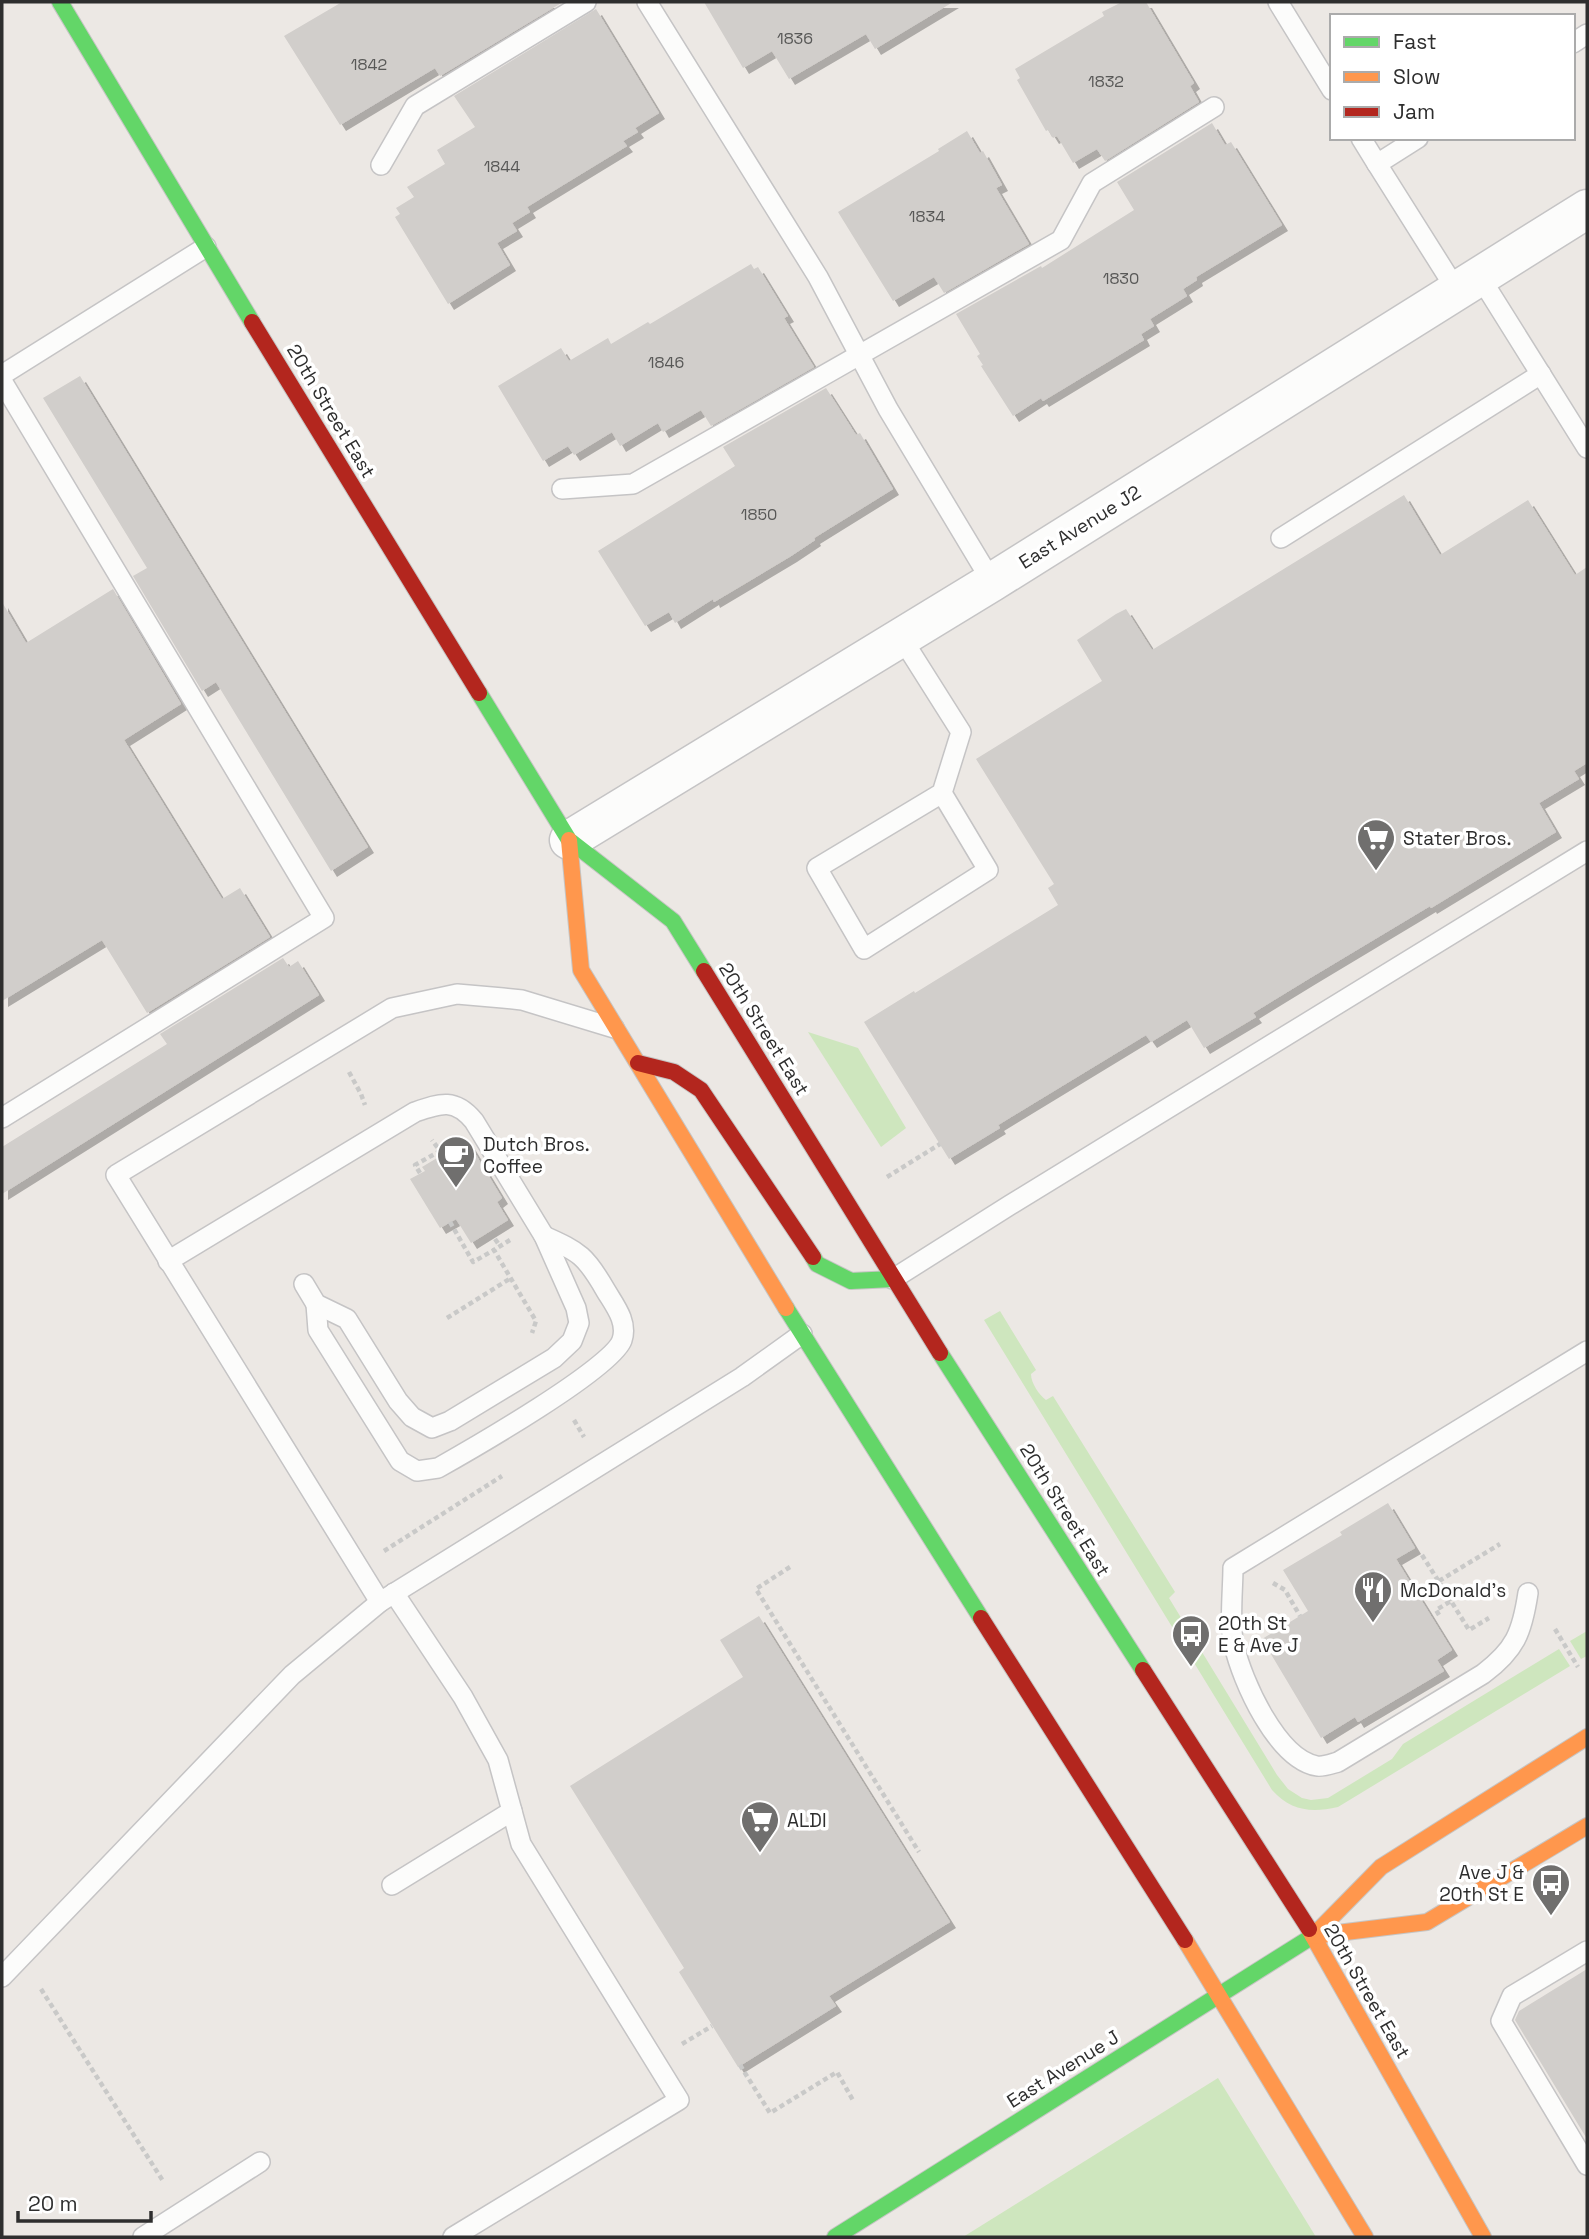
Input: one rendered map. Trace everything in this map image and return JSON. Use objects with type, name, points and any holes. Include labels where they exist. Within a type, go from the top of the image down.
[{"type":"main road","name":"20th Street East","points":[[60,2],[206,247],[569,840],[673,921],[893,1279],[1312,1936],[1483,2237]]},
{"type":"main road","name":"20th Street East","points":[[569,840],[582,970],[802,1334],[1220,1995],[1365,2237]]},
{"type":"main road","points":[[638,1063],[674,1072],[701,1090],[817,1264],[851,1281],[893,1279]]},
{"type":"main road","name":"East Avenue J","points":[[835,2237],[1312,1936],[1381,1867],[1587,1737]]},
{"type":"main road","name":"East Avenue J","points":[[1312,1936],[1427,1922],[1587,1825]]},
{"type":"street","name":"East Avenue J2","points":[[569,840],[992,582],[1587,209]]},
{"type":"lane","points":[[381,165],[415,106],[586,2]]},
{"type":"lane","points":[[647,2],[818,277],[895,420],[992,582]]},
{"type":"lane","points":[[1278,2],[1330,87]]},
{"type":"lane","points":[[562,489],[633,484],[1061,240],[1092,183],[1214,107]]},
{"type":"lane","points":[[1362,140],[1377,164],[1468,284],[1541,374],[1587,448]]},
{"type":"lane","points":[[1377,164],[1415,140]]},
{"type":"lane","points":[[2,374],[206,247]]},
{"type":"lane","points":[[1280,538],[1541,374]]},
{"type":"lane","points":[[2,381],[324,918],[2,1118]]},
{"type":"lane","points":[[901,637],[961,732],[942,793],[817,868],[864,950],[988,870],[942,793]]},
{"type":"lane","points":[[893,1279],[1587,851]]},
{"type":"lane","points":[[453,2237],[679,2099],[521,1844],[498,1760],[463,1697],[387,1597],[168,1261],[117,1175],[392,1008],[457,994],[522,1000],[617,1029]]},
{"type":"lane","points":[[168,1261],[415,1112],[442,1102],[465,1110],[474,1121],[544,1236],[576,1307],[579,1323],[572,1341],[554,1358],[450,1421],[432,1428],[412,1417],[398,1401],[347,1319],[316,1304]]},
{"type":"lane","points":[[304,1284],[316,1304],[318,1330],[400,1461],[417,1471],[438,1468],[584,1378],[612,1356],[621,1342],[624,1330],[619,1311],[595,1270],[577,1250],[544,1236]]},
{"type":"lane","points":[[2,1977],[292,1675],[387,1597],[742,1377],[802,1334]]},
{"type":"lane","points":[[1528,1593],[1520,1632],[1504,1659],[1338,1762],[1319,1767],[1299,1760],[1282,1744],[1246,1682],[1233,1643],[1233,1568],[1587,1351]]},
{"type":"lane","points":[[392,1885],[512,1811]]},
{"type":"lane","points":[[1587,1951],[1512,1996],[1502,2021],[1587,2165]]},
{"type":"lane","points":[[143,2237],[260,2162]]},
{"type":"path","points":[[347,1070],[365,1106]]},
{"type":"path","points":[[887,1177],[940,1144]]},
{"type":"path","points":[[450,1222],[473,1262],[494,1250]]},
{"type":"path","points":[[495,1238],[500,1246]]},
{"type":"path","points":[[447,1318],[512,1278]]},
{"type":"path","points":[[380,1553],[502,1476]]},
{"type":"path","points":[[1439,1581],[1500,1544]]},
{"type":"path","points":[[1422,1555],[1469,1630],[1491,1617]]},
{"type":"path","points":[[790,1567],[756,1589],[919,1852]]},
{"type":"path","points":[[1271,1582],[1285,1590],[1300,1616]]},
{"type":"path","points":[[1439,1615],[1436,1610],[1451,1601]]},
{"type":"path","points":[[1551,1622],[1578,1667]]},
{"type":"path","points":[[41,1989],[163,2181]]},
{"type":"path","points":[[681,2044],[712,2026]]},
{"type":"path","points":[[740,2065],[770,2113],[837,2072],[854,2102]]},
{"type":"green space","points":[[808,1032],[858,1048],[906,1128],[881,1147]]},
{"type":"green space","points":[[1000,1311],[1036,1370],[1031,1374],[1036,1388],[1046,1400],[1053,1396],[1175,1592],[1169,1598],[1277,1775],[1288,1789],[1302,1798],[1328,1798],[1392,1759],[1403,1744],[1559,1649],[1570,1666],[1338,1807],[1310,1810],[1287,1802],[1272,1790],[984,1320]]},
{"type":"green space","points":[[1587,1631],[1587,1656],[1581,1659],[1570,1641]]},
{"type":"green space","points":[[1218,2078],[1316,2237],[963,2237]]},
{"type":"building","points":[[342,2],[563,2],[440,76],[435,68],[340,125],[284,36]]},
{"type":"building","points":[[704,2],[953,2],[875,49],[866,34],[789,79],[772,51],[743,68]]},
{"type":"building","points":[[1122,2],[1146,2],[1194,83],[1190,86],[1199,102],[1105,161],[1097,149],[1073,163],[1057,136],[1053,138],[1048,130],[1046,131],[1017,80],[1020,78],[1015,69],[1104,16],[1102,12]]},
{"type":"building","points":[[596,9],[659,113],[635,128],[638,132],[623,141],[627,146],[527,207],[530,212],[512,223],[517,231],[497,243],[510,265],[448,304],[395,217],[400,214],[396,208],[414,197],[407,187],[445,164],[437,150],[475,127],[454,96]]},
{"type":"building","points":[[1212,123],[1225,145],[1231,142],[1282,225],[1196,277],[1197,280],[1183,289],[1187,296],[1150,319],[1154,326],[1141,334],[1144,340],[1013,416],[981,366],[983,365],[977,356],[980,354],[956,314],[1041,266],[1042,268],[1134,210],[1117,182]]},
{"type":"building","points":[[967,131],[980,153],[983,151],[1002,185],[996,188],[1029,244],[944,293],[934,277],[893,301],[838,212]]},
{"type":"building","points":[[751,264],[754,269],[758,267],[788,316],[784,318],[814,367],[711,426],[701,410],[663,432],[658,423],[620,446],[612,432],[574,455],[568,446],[543,461],[498,386],[561,348],[569,361],[608,338],[611,344]]},
{"type":"building","points":[[80,376],[368,847],[331,871],[216,682],[202,691],[133,576],[147,568],[43,398]]},
{"type":"building","points":[[826,388],[856,435],[860,433],[893,489],[814,538],[815,540],[791,556],[714,602],[713,599],[675,623],[669,612],[645,626],[598,551],[735,466],[723,447]]},
{"type":"building","points":[[1404,495],[1440,555],[1528,500],[1575,575],[1587,567],[1587,763],[1574,771],[1579,779],[1539,803],[1556,832],[1310,978],[1253,1013],[1256,1017],[1204,1048],[1187,1020],[1151,1042],[1146,1035],[998,1125],[1000,1128],[949,1159],[864,1022],[1058,905],[1048,888],[1054,884],[976,759],[1102,681],[1077,640],[1116,614],[1126,609],[1152,650]]},
{"type":"building","points":[[113,589],[181,704],[124,740],[222,899],[240,888],[270,937],[147,1013],[102,940],[2,1001],[2,602],[26,643]]},
{"type":"building","points":[[283,958],[289,967],[298,961],[319,995],[2,1194],[2,1147],[167,1044],[160,1034]]},
{"type":"building","name":"Dutch Bros. Coffee","points":[[467,1140],[502,1198],[497,1202],[508,1220],[471,1243],[456,1219],[440,1228],[410,1179],[425,1171],[422,1167]]},
{"type":"building","name":"McDonald's","points":[[1388,1503],[1415,1548],[1396,1559],[1452,1650],[1437,1660],[1444,1671],[1358,1722],[1355,1717],[1321,1738],[1262,1639],[1308,1611],[1283,1570],[1342,1535],[1340,1532]]},
{"type":"building","name":"ALDI","points":[[759,1616],[950,1922],[829,1996],[836,2006],[738,2067],[679,1972],[684,1968],[570,1786],[743,1677],[720,1640]]},
{"type":"building","points":[[1587,1969],[1587,2139],[1515,2020],[1519,2011]]},
{"type":"traffic: fast","points":[[60,2],[252,322]]},
{"type":"traffic: fast","points":[[479,693],[569,840],[673,921],[704,971]]},
{"type":"traffic: fast","points":[[813,1257],[817,1264],[851,1281],[893,1279]]},
{"type":"traffic: fast","points":[[786,1308],[981,1618]]},
{"type":"traffic: fast","points":[[940,1353],[1143,1670]]},
{"type":"traffic: fast","points":[[835,2237],[1319,1930]]},
{"type":"traffic: slow","points":[[569,840],[581,970],[786,1308]]},
{"type":"traffic: slow","points":[[1319,1930],[1381,1867],[1587,1737]]},
{"type":"traffic: slow","points":[[1313,1936],[1427,1922],[1587,1826]]},
{"type":"traffic: slow","points":[[1309,1929],[1483,2237]]},
{"type":"traffic: slow","points":[[1185,1940],[1365,2237]]},
{"type":"traffic: jam","points":[[252,322],[479,693]]},
{"type":"traffic: jam","points":[[704,971],[940,1353]]},
{"type":"traffic: jam","points":[[638,1063],[674,1072],[701,1090],[813,1257]]},
{"type":"traffic: jam","points":[[981,1618],[1185,1940]]},
{"type":"traffic: jam","points":[[1143,1670],[1309,1929]]},
{"type":"place","name":"Stater Bros.","points":[[1376,872]]},
{"type":"place","name":"Dutch Bros. Coffee","points":[[456,1189]]},
{"type":"place","name":"McDonald's","points":[[1373,1624]]},
{"type":"place","name":"20th St E & Ave J","points":[[1191,1668]]},
{"type":"place","name":"ALDI","points":[[760,1854]]},
{"type":"place","name":"Ave J & 20th St E","points":[[1551,1917]]}]
